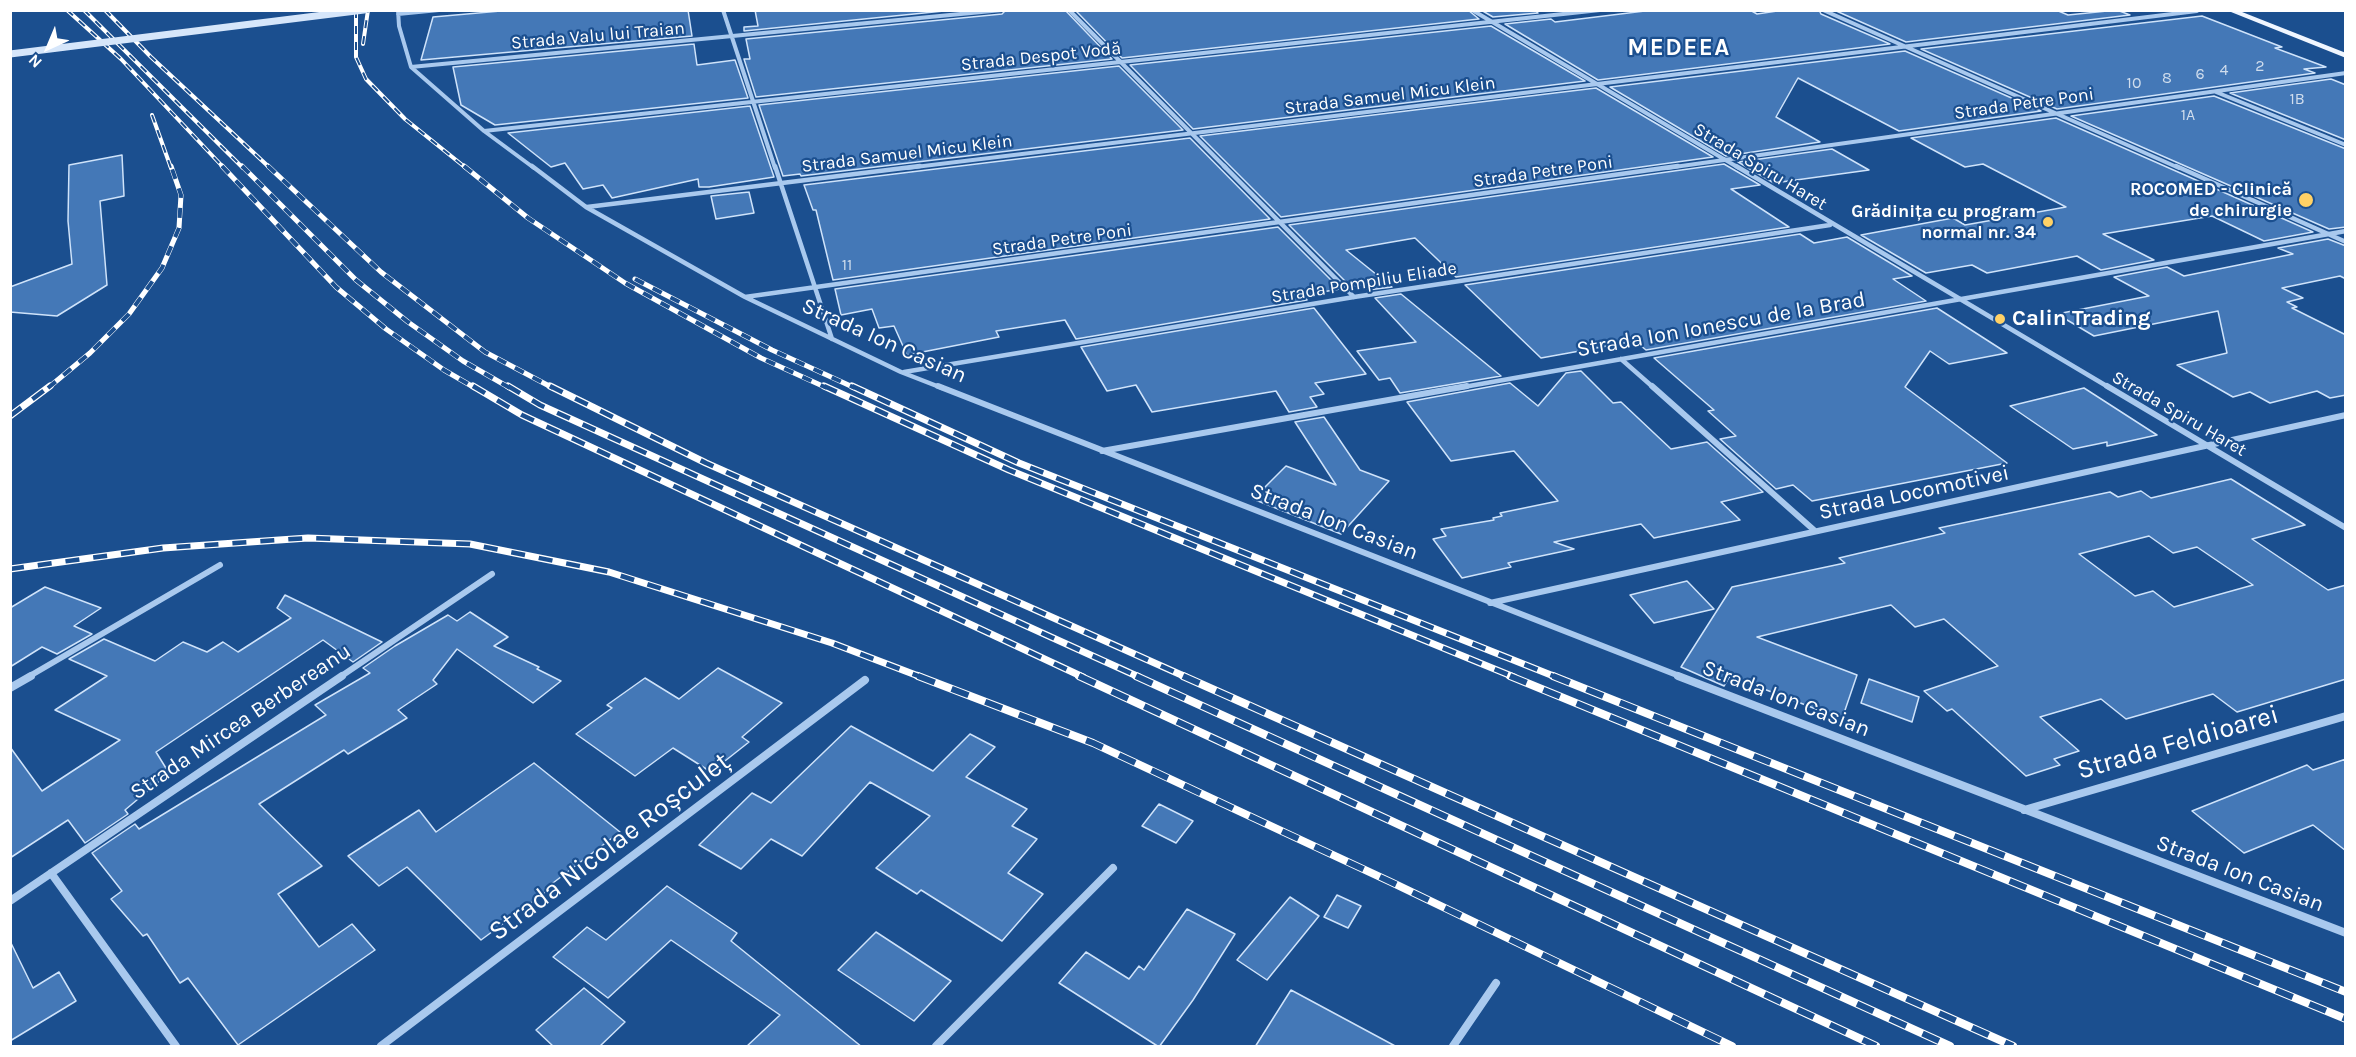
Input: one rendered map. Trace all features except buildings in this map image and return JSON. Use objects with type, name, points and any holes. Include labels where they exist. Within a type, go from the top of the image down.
[{"type":"main road","points":[[10,54],[364,10]]},
{"type":"main road","points":[[2229,10],[2346,56]]},
{"type":"street","points":[[411,67],[398,12],[440,10]]},
{"type":"street","points":[[723,10],[832,339]]},
{"type":"street","name":"Strada Valu lui Traian","points":[[411,67],[1002,10]]},
{"type":"street","points":[[1069,10],[1354,297]]},
{"type":"street","name":"Strada Spiru Haret","points":[[1472,10],[1957,300],[2346,528]]},
{"type":"street","name":"Strada Despot Vodă","points":[[484,131],[1600,10]]},
{"type":"street","points":[[1823,10],[2346,242]]},
{"type":"street","name":"Strada Samuel Micu Klein","points":[[586,207],[2197,11]]},
{"type":"street","name":"Strada Ion Casian","points":[[411,67],[484,131],[586,207],[745,297],[902,372],[2022,810],[2346,933]]},
{"type":"street","name":"Strada Petre Poni","points":[[745,297],[2346,73]]},
{"type":"street","points":[[2213,91],[2346,145]]},
{"type":"street","name":"Strada Pompiliu Eliade","points":[[902,372],[1354,297],[1831,225]]},
{"type":"street","name":"Strada Ion Ionescu de la Brad","points":[[1102,451],[2346,231]]},
{"type":"street","points":[[1621,359],[1815,531]]},
{"type":"street","name":"Strada Locomotivei","points":[[1490,603],[2346,415]]},
{"type":"street","points":[[10,687],[220,565]]},
{"type":"street","name":"Strada Mircea Berbereanu","points":[[10,901],[492,574]]},
{"type":"street","name":"Strada Nicolae Roșculeț","points":[[381,1047],[865,680]]},
{"type":"street","name":"Strada Feldioarei","points":[[2022,810],[2346,716]]},
{"type":"street","points":[[936,1047],[1113,868]]},
{"type":"street","points":[[51,873],[176,1047]]},
{"type":"street","points":[[1453,1047],[1496,983]]},
{"type":"railway","points":[[67,10],[121,59],[224,168]]},
{"type":"railway","points":[[84,10],[243,168]]},
{"type":"railway","points":[[105,10],[151,57],[270,168]]},
{"type":"railway","points":[[356,10],[356,57],[366,79],[405,119],[466,168]]},
{"type":"railway","points":[[363,44],[368,10]]},
{"type":"railway","points":[[152,115],[171,168]]},
{"type":"railway","points":[[48,388],[90,353],[129,314],[162,268],[179,228],[181,195],[171,166]]},
{"type":"railway","points":[[222,166],[336,287],[386,329],[444,370],[475,388]]},
{"type":"railway","points":[[242,166],[356,280],[408,322],[463,361],[510,388]]},
{"type":"railway","points":[[268,166],[381,272],[485,352],[553,388]]},
{"type":"railway","points":[[464,166],[528,218],[625,283],[761,358],[827,388]]},
{"type":"railway","points":[[635,279],[772,350],[855,388]]},
{"type":"railway","points":[[10,416],[50,386]]},
{"type":"railway","points":[[473,386],[522,415],[1083,677]]},
{"type":"railway","points":[[508,386],[540,405],[1139,677]]},
{"type":"railway","points":[[550,386],[706,463],[1186,677]]},
{"type":"railway","points":[[824,386],[1009,470],[1514,677]]},
{"type":"railway","points":[[852,386],[1019,463],[1556,677]]},
{"type":"railway","points":[[10,569],[163,548],[308,538],[470,544],[609,572],[832,643],[921,677]]},
{"type":"railway","points":[[918,676],[1093,743],[1393,883],[1732,1046]]},
{"type":"railway","points":[[1079,676],[1876,1046]]},
{"type":"railway","points":[[1136,676],[1950,1046]]},
{"type":"railway","points":[[1183,676],[2013,1046]]},
{"type":"railway","points":[[1510,676],[2346,1019]]},
{"type":"railway","points":[[1553,676],[2346,992]]},
{"type":"place","name":"ROCOMED - Clinică de chirurgie","points":[[2306,200]]},
{"type":"place","name":"Grădinița cu program normal nr. 34","points":[[2048,222]]},
{"type":"place","name":"Calin Trading","points":[[2000,319]]},
{"type":"district","name":"MEDEEA","points":[[1679,48]]}]
